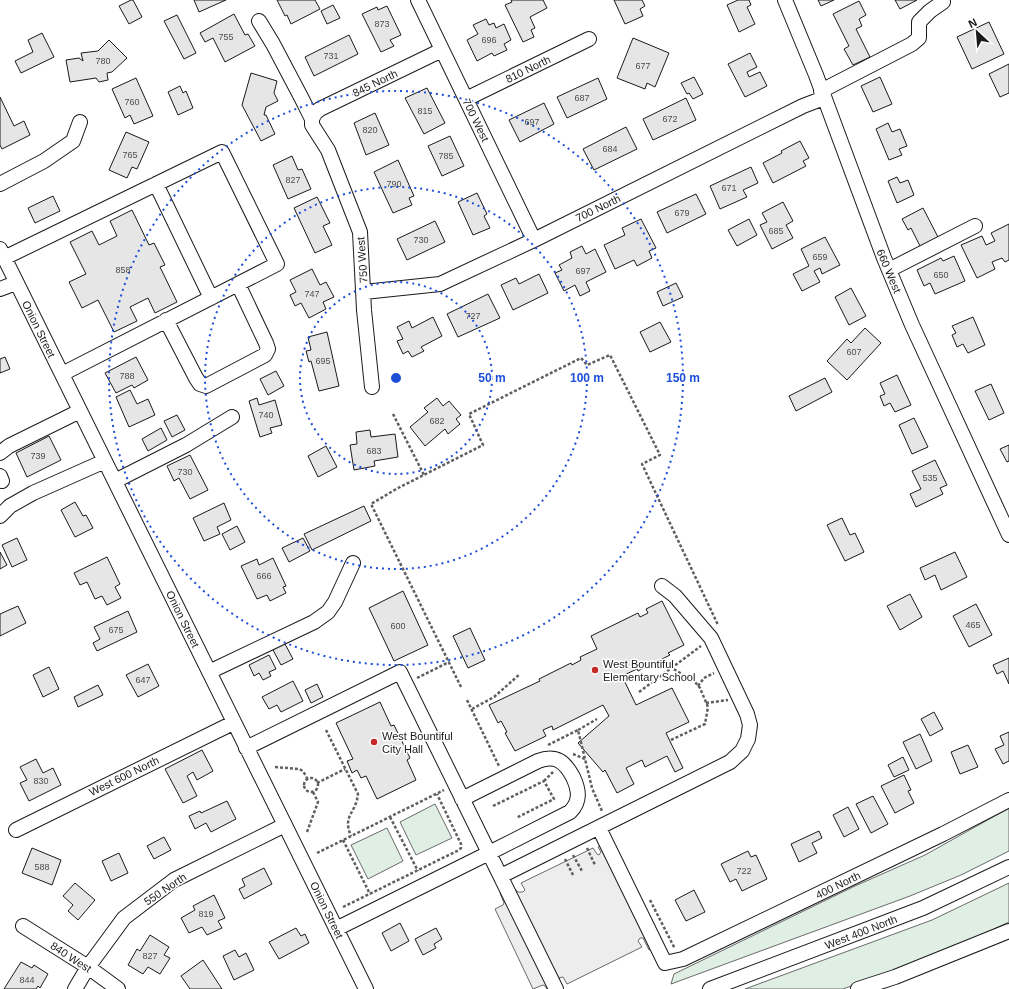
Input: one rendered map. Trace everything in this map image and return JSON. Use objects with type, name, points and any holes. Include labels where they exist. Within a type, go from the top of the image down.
[{"type":"street","name":"700 West","points":[[418,0],[534,240]]},
{"type":"street","name":"660 West","points":[[785,0],[811,62],[889,270],[967,446],[1009,535]]},
{"type":"street","name":"700 North","points":[[364,292],[440,284],[534,240],[803,106],[912,44],[919,38],[919,22],[930,11],[943,2]]},
{"type":"street","name":"750 West","points":[[259,21],[273,44],[312,119],[312,125],[328,150],[360,232],[364,310],[372,387]]},
{"type":"street","name":"810 North","points":[[466,99],[589,39]]},
{"type":"street","name":"845 North","points":[[312,119],[315,113],[320,109],[442,50]]},
{"type":"street","points":[[0,184],[44,161],[73,141],[80,122]]},
{"type":"street","points":[[2,254],[156,184],[222,152],[277,264],[62,374]]},
{"type":"street","points":[[156,184],[211,298]]},
{"type":"street","points":[[889,270],[975,226]]},
{"type":"street","name":"Onion Street","points":[[2,254],[366,989]]},
{"type":"street","points":[[0,289],[16,283]]},
{"type":"street","points":[[166,320],[196,378],[200,384],[206,386],[265,355],[268,350],[238,284]]},
{"type":"street","points":[[0,453],[8,446],[80,411]]},
{"type":"street","points":[[115,481],[186,445],[232,417]]},
{"type":"street","points":[[0,516],[10,506],[33,493],[105,461]]},
{"type":"street","points":[[209,672],[314,622],[328,612],[335,602],[354,563]]},
{"type":"street","points":[[501,876],[599,822],[730,762],[737,756],[745,745],[750,732],[749,718],[740,696],[711,638],[675,596],[662,586]]},
{"type":"street","points":[[246,748],[400,672],[556,989]]},
{"type":"street","name":"West 600 North","points":[[16,830],[233,723]]},
{"type":"street","points":[[336,929],[570,812],[577,804],[578,798],[577,787],[565,765],[555,759],[547,758],[462,798]]},
{"type":"street","name":"400 North","points":[[599,822],[665,963],[682,959],[710,946],[936,837],[1009,800]]},
{"type":"street","name":"550 North","points":[[75,989],[88,967],[124,918],[174,880],[285,825]]},
{"type":"street","name":"West 400 North","points":[[710,989],[923,908],[1009,867]]},
{"type":"street","name":"840 West","points":[[23,926],[88,967],[118,989]]},
{"type":"street","points":[[858,989],[898,983],[1009,931]]},
{"type":"path","points":[[461,687],[371,504],[483,445],[469,414],[581,358],[586,365],[610,355],[660,455],[642,464],[721,630],[639,692]]},
{"type":"path","points":[[393,414],[424,475]]},
{"type":"path","points":[[422,676],[448,662]]},
{"type":"path","points":[[698,686],[704,678],[725,666]]},
{"type":"path","points":[[671,740],[705,724],[708,707],[700,688],[695,682],[672,668]]},
{"type":"path","points":[[472,708],[494,697],[520,674]]},
{"type":"path","points":[[706,703],[725,702],[740,696]]},
{"type":"path","points":[[467,700],[500,768],[494,771]]},
{"type":"path","points":[[542,748],[597,719]]},
{"type":"path","points":[[326,730],[358,794],[357,802],[347,821],[347,827],[351,836]]},
{"type":"path","points":[[578,730],[592,788],[602,811],[599,822]]},
{"type":"path","points":[[276,767],[299,769],[303,771],[308,780]]},
{"type":"path","points":[[493,806],[544,781],[556,768]]},
{"type":"path","points":[[317,783],[346,769]]},
{"type":"path","points":[[308,780],[314,780],[317,783]]},
{"type":"path","points":[[308,780],[305,782],[305,789],[308,792],[313,792]]},
{"type":"path","points":[[516,818],[554,800],[544,781]]},
{"type":"path","points":[[313,792],[317,788],[317,783]]},
{"type":"path","points":[[317,852],[447,789]]},
{"type":"path","points":[[307,832],[318,802],[313,792]]},
{"type":"path","points":[[343,907],[418,871],[461,848],[461,844],[437,794]]},
{"type":"path","points":[[390,817],[418,871]]},
{"type":"path","points":[[343,840],[370,894]]},
{"type":"path","points":[[587,848],[595,865]]},
{"type":"path","points":[[574,855],[582,871]]},
{"type":"path","points":[[565,859],[573,875]]},
{"type":"green space","points":[[435,804],[452,838],[416,855],[400,822]]},
{"type":"green space","points":[[1009,808],[1009,851],[961,875],[910,896],[671,984],[674,974],[855,886],[925,855]]},
{"type":"green space","points":[[387,828],[403,861],[368,879],[351,845]]},
{"type":"green space","points":[[1009,883],[1009,922],[944,952],[843,989],[745,989],[932,920]]},
{"type":"shaded area","points":[[612,840],[663,943],[649,950],[643,938],[640,938],[638,941],[642,947],[567,984],[563,977],[559,978],[563,989],[547,989],[543,985],[533,989],[495,909],[504,903],[500,893],[513,887],[518,892],[523,892],[525,890],[521,883],[593,848],[599,855],[601,852],[598,847]]},
{"type":"building","points":[[133,0],[142,17],[129,24],[119,6]]},
{"type":"building","points":[[194,0],[226,0],[199,12]]},
{"type":"building","points":[[277,0],[315,0],[320,9],[291,24]]},
{"type":"building","points":[[511,0],[543,0],[547,8],[530,17],[535,28],[531,30],[534,37],[523,42],[505,5],[512,2]]},
{"type":"building","points":[[614,0],[642,0],[645,6],[640,9],[643,16],[625,24]]},
{"type":"building","points":[[738,0],[749,0],[751,5],[747,7],[755,24],[739,32],[727,5]]},
{"type":"building","points":[[818,0],[834,0],[821,6]]},
{"type":"building","points":[[895,0],[917,0],[900,9]]},
{"type":"building","points":[[859,1],[866,15],[859,19],[862,26],[856,29],[870,57],[853,65],[844,49],[849,46],[833,14]]},
{"type":"building","points":[[333,5],[340,18],[327,24],[321,11]]},
{"type":"building","points":[[387,6],[401,35],[390,40],[394,46],[381,52],[362,14],[377,7],[378,10]]},
{"type":"building","points":[[234,14],[245,35],[248,34],[255,46],[225,62],[213,38],[205,42],[200,33]]},
{"type":"building","points":[[177,15],[196,53],[184,59],[164,21]]},
{"type":"building","points":[[486,19],[489,25],[494,23],[496,28],[504,24],[511,40],[504,44],[507,50],[494,56],[492,53],[477,61],[467,40],[478,34],[473,25]]},
{"type":"building","points":[[989,22],[1004,54],[972,69],[957,37]]},
{"type":"building","points":[[42,33],[54,57],[21,73],[15,61],[33,52],[28,40]]},
{"type":"building","points":[[349,35],[358,54],[314,76],[305,57]]},
{"type":"building","points":[[633,38],[669,53],[655,87],[647,83],[645,89],[617,78]]},
{"type":"building","points":[[109,40],[127,58],[112,72],[107,73],[108,80],[99,82],[96,78],[70,82],[66,60],[79,58],[83,61],[81,53],[98,51]]},
{"type":"building","points":[[750,53],[757,67],[747,72],[749,77],[760,72],[767,86],[745,97],[728,64]]},
{"type":"building","points":[[1009,64],[1009,93],[1000,97],[989,74]]},
{"type":"building","points":[[251,73],[277,81],[274,93],[278,101],[266,107],[264,115],[266,115],[275,134],[261,141],[242,105]]},
{"type":"building","points":[[694,77],[703,94],[693,99],[689,93],[687,94],[681,83]]},
{"type":"building","points":[[880,77],[892,104],[873,112],[861,86]]},
{"type":"building","points":[[136,78],[153,116],[134,124],[130,115],[125,118],[112,89]]},
{"type":"building","points":[[598,78],[607,99],[567,118],[557,97]]},
{"type":"building","points":[[180,86],[183,93],[186,91],[193,108],[178,115],[168,92]]},
{"type":"building","points":[[427,88],[445,123],[424,134],[405,98]]},
{"type":"building","points":[[0,97],[14,126],[24,121],[30,135],[2,149],[0,145]]},
{"type":"building","points":[[686,98],[696,120],[653,140],[643,119]]},
{"type":"building","points":[[544,103],[554,124],[520,142],[509,120]]},
{"type":"building","points":[[375,113],[389,145],[366,155],[354,123]]},
{"type":"building","points":[[888,123],[892,132],[900,129],[907,146],[899,149],[902,155],[889,160],[876,129]]},
{"type":"building","points":[[626,127],[637,149],[594,170],[583,149]]},
{"type":"building","points":[[126,132],[149,142],[137,169],[132,167],[127,178],[109,170]]},
{"type":"building","points":[[450,136],[464,166],[442,176],[428,146]]},
{"type":"building","points":[[800,141],[809,158],[803,161],[806,166],[773,183],[763,163]]},
{"type":"building","points":[[292,156],[298,170],[302,169],[311,189],[288,199],[273,165]]},
{"type":"building","points":[[398,160],[414,196],[409,198],[412,205],[393,213],[374,172]]},
{"type":"building","points":[[751,167],[758,183],[743,190],[747,197],[720,209],[710,186]]},
{"type":"building","points":[[897,177],[900,183],[908,180],[914,195],[897,203],[888,181]]},
{"type":"building","points":[[477,193],[487,214],[484,216],[490,228],[473,235],[458,202]]},
{"type":"building","points":[[696,194],[706,214],[667,233],[657,212]]},
{"type":"building","points":[[53,196],[60,211],[35,223],[28,208]]},
{"type":"building","points":[[317,197],[330,223],[323,226],[332,245],[315,253],[294,208]]},
{"type":"building","points":[[783,202],[793,221],[786,225],[793,238],[772,249],[760,225],[767,222],[762,213]]},
{"type":"building","points":[[923,208],[939,239],[921,248],[911,228],[908,230],[902,219]]},
{"type":"building","points":[[132,210],[149,245],[154,243],[165,265],[160,267],[177,302],[155,313],[148,298],[130,307],[137,321],[114,332],[98,300],[82,308],[69,282],[86,274],[70,242],[92,231],[99,245],[117,236],[110,221]]},
{"type":"building","points":[[641,219],[656,248],[649,251],[652,258],[637,266],[634,260],[615,269],[604,245],[625,235],[622,228]]},
{"type":"building","points":[[749,219],[757,235],[737,246],[728,230]]},
{"type":"building","points":[[435,221],[445,242],[407,260],[397,239]]},
{"type":"building","points":[[1009,224],[1009,260],[1005,262],[1002,258],[992,262],[995,269],[977,278],[961,245],[982,236],[986,245],[995,241],[991,233]]},
{"type":"building","points":[[825,237],[840,265],[822,274],[820,268],[814,271],[820,282],[802,291],[793,274],[809,266],[801,249]]},
{"type":"building","points":[[582,246],[586,254],[595,249],[606,272],[586,282],[590,291],[580,296],[575,285],[564,291],[555,273],[562,270],[559,265],[572,258],[570,252]]},
{"type":"building","points":[[954,256],[965,281],[935,294],[930,283],[924,286],[917,270],[941,258],[943,261]]},
{"type":"building","points":[[312,269],[320,285],[326,282],[334,297],[323,302],[326,309],[309,318],[301,303],[295,306],[290,295],[296,292],[290,280]]},
{"type":"building","points":[[539,274],[548,293],[513,310],[501,285],[516,278],[519,284]]},
{"type":"building","points":[[676,283],[683,297],[663,306],[657,292]]},
{"type":"building","points":[[851,288],[866,316],[849,325],[835,297]]},
{"type":"building","points":[[488,294],[500,318],[458,337],[447,314]]},
{"type":"building","points":[[433,317],[442,336],[421,347],[424,351],[412,357],[408,351],[403,354],[397,341],[403,339],[397,327],[409,321],[412,328]]},
{"type":"building","points":[[973,317],[985,345],[968,353],[963,344],[957,347],[952,335],[956,333],[952,326]]},
{"type":"building","points":[[660,322],[671,342],[650,352],[640,332]]},
{"type":"building","points":[[865,328],[881,343],[847,380],[827,361],[847,339],[851,343]]},
{"type":"building","points":[[327,332],[339,386],[319,391],[311,361],[309,362],[306,351],[311,350],[308,337]]},
{"type":"building","points":[[5,357],[10,369],[0,373],[0,359]]},
{"type":"building","points":[[136,357],[148,380],[134,388],[132,385],[116,393],[105,373]]},
{"type":"building","points":[[276,371],[284,386],[268,395],[260,379]]},
{"type":"building","points":[[897,375],[911,405],[895,412],[890,403],[884,406],[880,396],[885,394],[880,383]]},
{"type":"building","points":[[825,378],[832,392],[796,411],[789,396]]},
{"type":"building","points":[[991,384],[1004,413],[989,420],[975,391]]},
{"type":"building","points":[[130,390],[137,404],[148,399],[155,415],[129,427],[116,397]]},
{"type":"building","points":[[257,398],[259,405],[275,400],[282,425],[270,428],[272,433],[260,437],[249,401]]},
{"type":"building","points":[[437,398],[443,406],[449,401],[461,415],[456,419],[460,424],[448,434],[445,429],[425,446],[410,427],[428,412],[424,408]]},
{"type":"building","points":[[177,415],[185,430],[172,437],[164,421]]},
{"type":"building","points":[[914,418],[928,447],[912,454],[899,425]]},
{"type":"building","points":[[161,428],[167,440],[148,451],[142,439]]},
{"type":"building","points":[[370,430],[371,437],[395,434],[398,457],[374,461],[375,466],[354,470],[350,445],[357,444],[356,432]]},
{"type":"building","points":[[49,436],[61,460],[27,477],[16,453]]},
{"type":"building","points":[[1009,445],[1009,461],[1007,462],[1000,449]]},
{"type":"building","points":[[326,446],[337,467],[318,477],[308,456]]},
{"type":"building","points":[[190,455],[208,490],[190,499],[179,478],[174,481],[167,466]]},
{"type":"building","points":[[935,460],[947,485],[940,488],[943,494],[916,507],[910,494],[921,489],[912,471]]},
{"type":"building","points":[[75,502],[83,516],[86,515],[93,528],[75,537],[61,510]]},
{"type":"building","points":[[224,503],[231,520],[217,527],[220,534],[204,541],[193,518]]},
{"type":"building","points":[[364,506],[371,521],[312,550],[304,534]]},
{"type":"building","points":[[842,518],[850,535],[855,533],[864,552],[845,561],[827,525]]},
{"type":"building","points":[[237,526],[245,542],[230,550],[222,534]]},
{"type":"building","points":[[17,538],[27,560],[12,567],[2,545]]},
{"type":"building","points":[[303,538],[310,551],[289,562],[282,548]]},
{"type":"building","points":[[0,552],[7,565],[0,569]]},
{"type":"building","points":[[955,552],[967,577],[941,590],[935,575],[925,580],[920,568]]},
{"type":"building","points":[[107,557],[120,584],[115,587],[121,598],[107,605],[102,596],[95,599],[87,582],[80,585],[74,573]]},
{"type":"building","points":[[273,558],[286,586],[283,587],[286,593],[270,601],[267,595],[257,599],[241,566],[257,559],[259,565]]},
{"type":"building","points":[[403,591],[428,645],[394,661],[369,608]]},
{"type":"building","points":[[910,594],[922,617],[900,630],[887,606]]},
{"type":"building","points":[[662,601],[684,645],[668,653],[670,655],[638,671],[637,669],[622,676],[636,705],[672,688],[689,722],[666,733],[683,768],[675,772],[667,756],[645,767],[642,760],[626,768],[634,784],[617,793],[605,770],[603,772],[578,743],[609,716],[603,705],[553,730],[552,726],[543,730],[546,736],[515,751],[505,733],[507,732],[501,721],[498,723],[489,705],[540,681],[539,679],[571,663],[572,665],[581,660],[580,657],[597,649],[591,636],[638,613],[640,617],[648,613],[646,609]]},
{"type":"building","points":[[976,604],[992,635],[969,647],[953,616]]},
{"type":"building","points":[[18,606],[26,623],[0,636],[0,614]]},
{"type":"building","points":[[128,611],[137,632],[97,651],[93,643],[100,639],[94,627]]},
{"type":"building","points":[[470,628],[485,660],[468,668],[453,636]]},
{"type":"building","points":[[284,642],[293,659],[281,665],[272,648]]},
{"type":"building","points":[[269,655],[276,669],[269,672],[271,676],[263,680],[259,673],[254,676],[249,665]]},
{"type":"building","points":[[1009,658],[1009,684],[1003,671],[997,674],[993,665]]},
{"type":"building","points":[[148,664],[159,686],[138,697],[126,675]]},
{"type":"building","points":[[49,667],[59,689],[43,697],[33,675]]},
{"type":"building","points":[[293,681],[303,701],[281,712],[277,705],[269,709],[262,697]]},
{"type":"building","points":[[317,684],[323,697],[311,703],[305,690]]},
{"type":"building","points":[[98,685],[103,695],[78,707],[74,697]]},
{"type":"building","name":"West Bountiful City Hall","points":[[380,702],[391,726],[394,725],[410,758],[407,760],[416,780],[377,799],[366,776],[361,778],[357,770],[352,773],[347,761],[353,759],[336,723]]},
{"type":"building","points":[[934,712],[943,729],[930,736],[921,719]]},
{"type":"building","points":[[1009,732],[1009,761],[1003,764],[995,749],[1004,745],[1000,736]]},
{"type":"building","points":[[920,734],[932,761],[916,769],[903,742]]},
{"type":"building","points":[[968,745],[978,767],[960,774],[951,752]]},
{"type":"building","points":[[202,750],[213,771],[197,780],[193,772],[187,776],[197,796],[183,803],[165,769]]},
{"type":"building","points":[[903,757],[909,770],[894,777],[888,765]]},
{"type":"building","points":[[36,759],[43,773],[53,768],[61,785],[29,801],[20,783],[27,780],[20,767]]},
{"type":"building","points":[[904,775],[911,790],[908,791],[914,803],[895,813],[881,786]]},
{"type":"building","points":[[873,796],[888,824],[871,833],[856,804]]},
{"type":"building","points":[[227,801],[236,819],[211,832],[206,823],[195,829],[189,816],[200,811],[201,813]]},
{"type":"building","points":[[848,807],[859,829],[844,837],[833,815]]},
{"type":"building","points":[[819,831],[822,838],[812,843],[817,853],[799,862],[791,844]]},
{"type":"building","points":[[164,837],[171,850],[154,859],[147,846]]},
{"type":"building","points":[[32,848],[61,860],[52,885],[22,873]]},
{"type":"building","points":[[748,851],[751,857],[756,855],[767,879],[742,891],[736,879],[730,882],[721,864]]},
{"type":"building","points":[[119,853],[128,873],[111,881],[102,861]]},
{"type":"building","points":[[264,868],[272,884],[244,899],[239,889],[245,886],[242,879]]},
{"type":"building","points":[[75,883],[95,900],[78,920],[68,911],[73,905],[63,896]]},
{"type":"building","points":[[694,890],[705,912],[686,921],[675,900]]},
{"type":"building","points":[[214,895],[225,918],[218,921],[222,928],[207,935],[202,927],[189,933],[181,918],[195,910],[193,906]]},
{"type":"building","points":[[400,923],[409,941],[391,951],[382,933]]},
{"type":"building","points":[[296,928],[301,936],[305,934],[309,943],[279,959],[269,942]]},
{"type":"building","points":[[436,928],[442,939],[434,944],[436,948],[423,955],[415,939]]},
{"type":"building","points":[[150,935],[169,947],[164,955],[170,958],[160,974],[148,967],[143,974],[128,965],[137,949],[140,951]]},
{"type":"building","points":[[235,950],[239,957],[246,953],[254,970],[234,980],[223,956]]},
{"type":"building","points":[[203,960],[222,989],[190,989],[181,976]]},
{"type":"building","points":[[21,962],[32,968],[34,965],[48,974],[40,988],[38,986],[36,989],[4,989]]},
{"type":"place","name":"West Bountiful Elementary School","points":[[595,670]]},
{"type":"place","name":"West Bountiful City Hall","points":[[374,742]]}]
